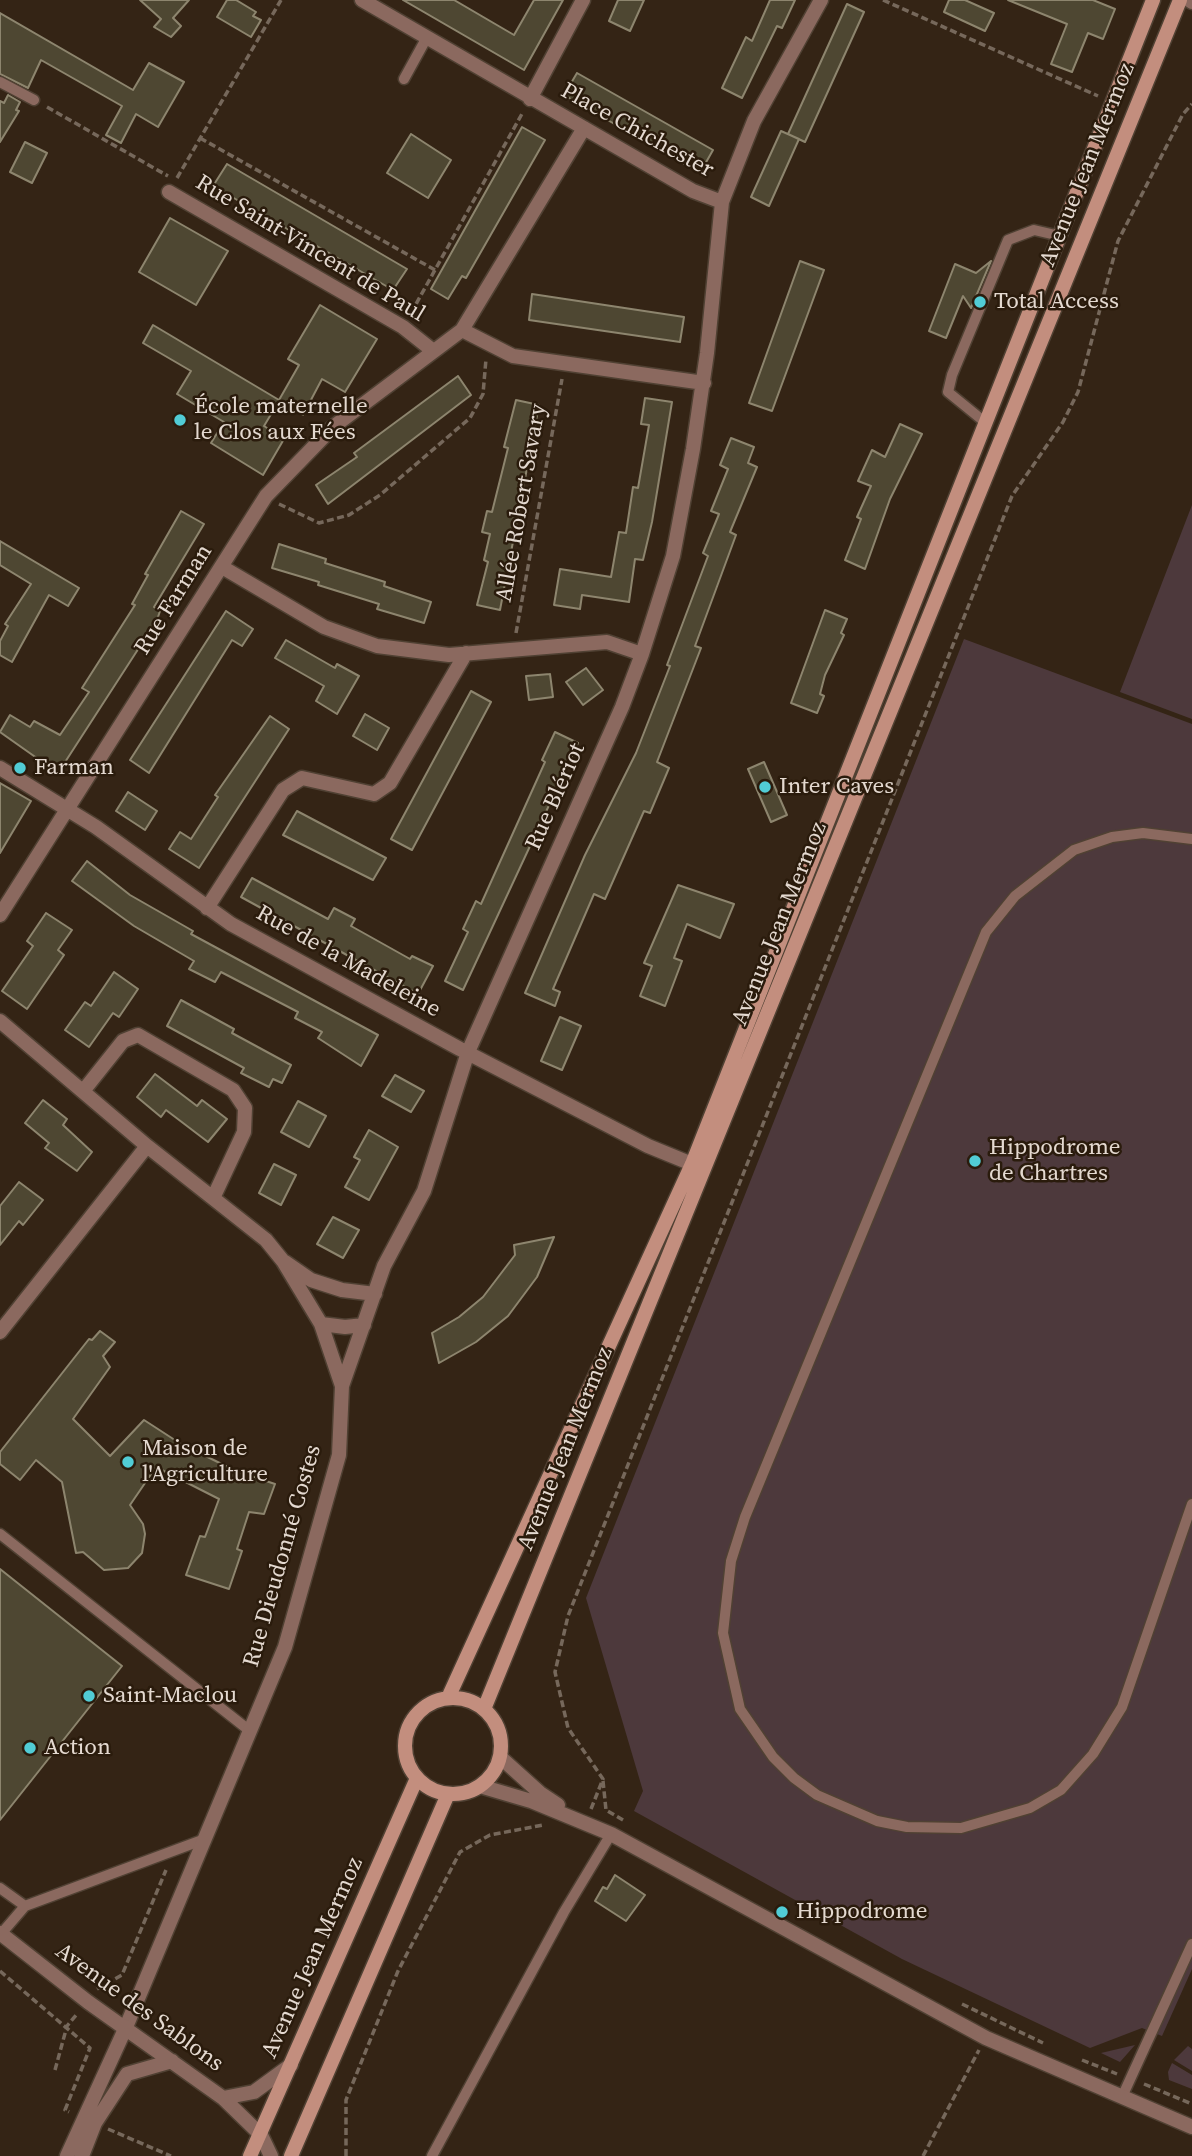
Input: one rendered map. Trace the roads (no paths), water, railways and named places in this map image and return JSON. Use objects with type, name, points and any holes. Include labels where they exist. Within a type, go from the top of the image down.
[{"type":"main road","name":"Avenue Jean Mermoz","points":[[448,1698],[692,1164],[1153,0]]},
{"type":"main road","name":"Avenue Jean Mermoz","points":[[484,1709],[1180,0]]},
{"type":"main road","points":[[448,1698],[461,1698],[484,1709],[499,1730],[500,1757],[489,1778],[480,1786],[464,1792],[448,1794],[426,1786],[417,1778],[405,1751],[406,1736],[421,1710],[448,1698]]},
{"type":"main road","name":"Avenue Jean Mermoz","points":[[250,2156],[417,1778]]},
{"type":"main road","points":[[291,2156],[448,1794]]},
{"type":"street","name":"Place Chichester","points":[[362,0],[426,40],[693,191],[722,202]]},
{"type":"street","points":[[530,99],[583,0]]},
{"type":"street","name":"Rue Blériot","points":[[342,1386],[384,1266],[424,1191],[468,1052],[622,707],[642,654],[673,556],[704,383],[722,202],[754,121],[821,0]]},
{"type":"street","points":[[584,128],[462,330],[513,356],[704,383]]},
{"type":"street","name":"Rue Saint-Vincent de Paul","points":[[169,192],[403,327],[432,350],[462,330]]},
{"type":"street","name":"Rue Farman","points":[[0,915],[266,496],[333,427],[432,350]]},
{"type":"street","points":[[222,567],[324,627],[377,646],[449,655],[607,642],[642,654]]},
{"type":"street","points":[[207,908],[283,790],[302,778],[374,794],[390,783],[466,653]]},
{"type":"street","name":"Rue de la Madeleine","points":[[0,768],[67,809],[231,924],[648,1146],[692,1164]]},
{"type":"street","name":"Rue Dieudonné Costes","points":[[0,1021],[147,1146],[214,1196],[266,1240],[321,1324],[342,1386],[339,1455],[285,1647],[88,2120]]},
{"type":"street","points":[[84,1090],[123,1041],[138,1035],[233,1090],[246,1108],[244,1132],[214,1196]]},
{"type":"street","points":[[0,1332],[147,1146]]},
{"type":"street","name":"Rue Dieudonné Costes","points":[[282,1261],[311,1279],[342,1290],[375,1294]]},
{"type":"street","points":[[321,1324],[345,1327],[364,1325]]},
{"type":"street","points":[[500,1757],[540,1793],[585,1823]]},
{"type":"street","points":[[480,1786],[531,1801],[611,1834],[986,2038],[1192,2127]]},
{"type":"street","name":"Avenue des Sablons","points":[[1,1934],[88,2002],[223,2098],[254,2092],[291,2066]]},
{"type":"street","points":[[67,2156],[88,2120],[127,2074],[172,2061]]},
{"type":"street","points":[[223,2098],[261,2134],[271,2156]]},
{"type":"street","points":[[82,2156],[88,2120]]},
{"type":"lane","points":[[404,79],[426,40]]},
{"type":"lane","points":[[0,82],[34,100]]},
{"type":"lane","points":[[986,423],[948,392],[952,374],[1008,240],[1034,230],[1060,236]]},
{"type":"lane","points":[[1192,839],[1143,833],[1112,837],[1074,850],[1014,896],[986,932],[745,1517],[731,1561],[723,1633],[740,1709],[773,1757],[794,1779],[827,1800],[877,1821],[907,1828],[961,1828],[1030,1808],[1061,1790],[1085,1763],[1122,1707],[1192,1504]]},
{"type":"lane","points":[[0,1534],[250,1731]]},
{"type":"lane","points":[[432,2156],[564,1912],[611,1834]]},
{"type":"lane","points":[[1,1934],[24,1906],[205,1839]]},
{"type":"lane","points":[[0,1888],[24,1906]]},
{"type":"lane","points":[[1122,2097],[1192,1944]]},
{"type":"place","name":"Total Access","points":[[980,302]]},
{"type":"place","name":"École maternelle le Clos aux Fées","points":[[180,420]]},
{"type":"place","name":"Farman","points":[[20,768]]},
{"type":"place","name":"Inter Caves","points":[[765,787]]},
{"type":"place","name":"Hippodrome de Chartres","points":[[975,1161]]},
{"type":"place","name":"Maison de l'Agriculture","points":[[128,1462]]},
{"type":"place","name":"Saint-Maclou","points":[[89,1696]]},
{"type":"place","name":"Action","points":[[30,1748]]},
{"type":"place","name":"Hippodrome","points":[[782,1912]]}]
